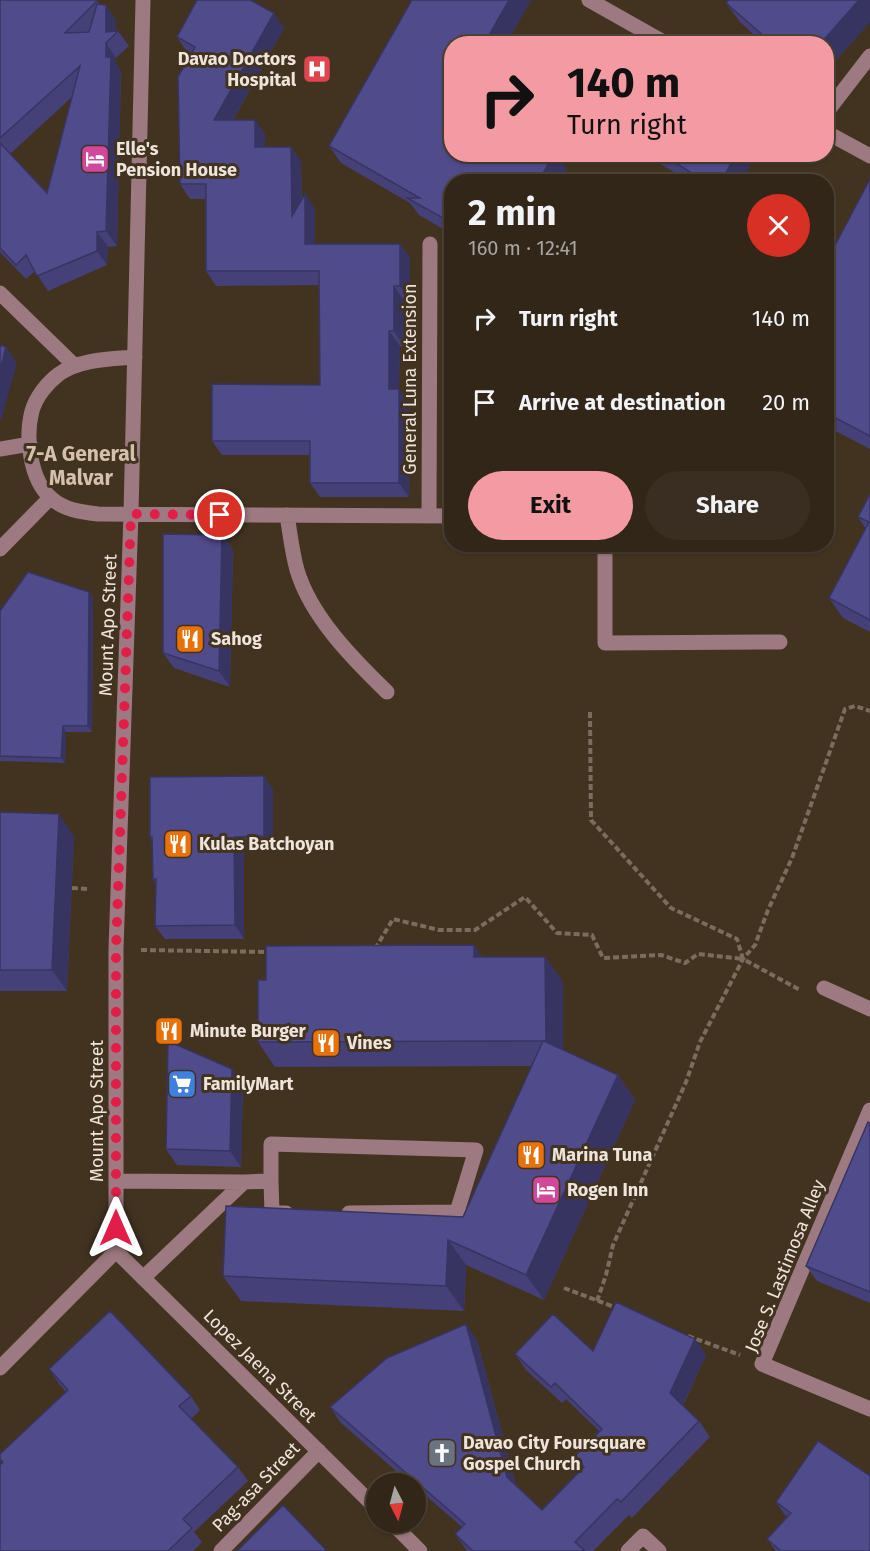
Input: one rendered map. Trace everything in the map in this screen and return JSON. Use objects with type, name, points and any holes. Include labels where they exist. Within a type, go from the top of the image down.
[{"type":"street","name":"Mount Apo Street","points":[[116,1251],[116,950],[131,514],[143,0]]},
{"type":"street","points":[[589,0],[653,36]]},
{"type":"street","points":[[834,103],[870,56]]},
{"type":"street","points":[[834,136],[870,156]]},
{"type":"street","name":"General Luna Extension","points":[[429,516],[430,243]]},
{"type":"street","points":[[0,293],[75,366]]},
{"type":"street","points":[[135,357],[104,359],[75,366],[59,374],[38,396],[32,411],[30,444],[38,482],[50,498],[62,507],[98,514],[444,516]]},
{"type":"street","points":[[0,449],[30,444]]},
{"type":"street","points":[[0,549],[50,498]]},
{"type":"street","points":[[287,515],[297,570],[308,595],[344,648],[387,692]]},
{"type":"street","points":[[605,552],[605,643],[780,642]]},
{"type":"street","points":[[824,988],[870,1009]]},
{"type":"street","name":"Jose S. Lastimosa Alley","points":[[870,1110],[762,1364],[870,1409]]},
{"type":"street","points":[[307,1213],[272,1213],[272,1144],[477,1150],[457,1212],[330,1213]]},
{"type":"street","points":[[116,1181],[271,1181]]},
{"type":"street","points":[[143,1278],[244,1182]]},
{"type":"street","points":[[0,1368],[116,1251]]},
{"type":"street","name":"Lopez Jaena Street","points":[[116,1251],[366,1498]]},
{"type":"street","name":"Pag-asa Street","points":[[221,1551],[318,1451]]},
{"type":"street","points":[[402,1533],[420,1551]]},
{"type":"street","points":[[628,1551],[643,1536],[659,1551]]},
{"type":"path","points":[[597,1300],[614,1245],[686,1082],[700,1042],[743,960],[755,945],[792,858],[845,710],[855,706],[870,711]]},
{"type":"path","points":[[590,712],[591,820],[671,908],[737,939],[743,960]]},
{"type":"path","points":[[72,888],[88,888]]},
{"type":"path","points":[[371,954],[393,919],[439,930],[475,930],[525,897],[557,933],[592,935],[603,958],[661,955],[685,963],[698,954],[743,960],[805,992],[824,988]]},
{"type":"path","points":[[116,950],[278,952]]},
{"type":"path","points":[[564,1288],[619,1309]]},
{"type":"path","points":[[685,1334],[762,1364]]},
{"type":"building","points":[[0,0],[96,0],[65,33],[89,32],[97,4],[106,5],[106,32],[118,31],[106,43],[106,57],[111,57],[106,231],[97,232],[97,251],[37,276],[26,255],[16,265],[0,248],[0,143],[47,193],[80,66],[0,138]]},
{"type":"building","points":[[197,0],[250,0],[274,13],[214,120],[255,120],[255,147],[291,147],[292,216],[305,194],[305,244],[400,244],[400,286],[394,286],[394,331],[389,331],[389,389],[399,389],[399,483],[310,483],[310,441],[212,441],[212,384],[320,385],[319,271],[206,271],[206,184],[180,184],[178,77],[195,47],[177,37]]},
{"type":"building","points":[[412,0],[509,0],[489,36],[444,36],[444,162],[549,162],[542,174],[444,174],[444,219],[407,198],[420,198],[329,146]]},
{"type":"building","points":[[729,0],[859,0],[827,36],[764,36],[726,3]]},
{"type":"building","points":[[673,162],[732,162],[725,174],[694,174]]},
{"type":"building","points":[[870,179],[870,436],[834,417],[834,247]]},
{"type":"building","points":[[0,345],[6,347],[0,371]]},
{"type":"building","points":[[870,494],[870,620],[829,598],[869,522],[858,517]]},
{"type":"building","points":[[163,534],[222,535],[219,671],[163,653]]},
{"type":"building","points":[[28,572],[89,592],[88,726],[63,726],[61,758],[0,756],[0,611]]},
{"type":"building","points":[[264,776],[264,836],[234,837],[235,925],[155,926],[156,879],[153,880],[152,837],[150,837],[150,777]]},
{"type":"building","points":[[0,812],[59,814],[52,970],[0,970]]},
{"type":"building","points":[[474,945],[474,957],[545,957],[546,1041],[544,1041],[618,1075],[526,1275],[448,1240],[446,1286],[223,1276],[226,1206],[463,1217],[543,1041],[258,1042],[258,980],[266,980],[266,946]]},
{"type":"building","points":[[168,1041],[232,1069],[230,1151],[166,1149]]},
{"type":"building","points":[[868,1122],[870,1123],[870,1292],[806,1266]]},
{"type":"building","points":[[616,1302],[695,1339],[670,1393],[699,1421],[621,1502],[617,1499],[575,1542],[585,1551],[473,1551],[455,1534],[465,1524],[426,1490],[426,1473],[406,1473],[330,1407],[387,1358],[466,1324],[507,1477],[542,1510],[584,1467],[574,1457],[602,1429],[555,1383],[551,1387],[515,1354],[553,1314],[593,1351]]},
{"type":"building","points":[[110,1311],[191,1396],[179,1406],[238,1467],[183,1519],[192,1528],[168,1551],[0,1551],[0,1465],[3,1462],[0,1454],[68,1390],[49,1369]]},
{"type":"building","points":[[818,1441],[870,1476],[870,1551],[781,1551],[767,1539],[791,1513],[776,1502]]},
{"type":"building","points":[[283,1505],[327,1551],[237,1551]]},
{"type":"place","name":"Davao Doctors Hospital","points":[[317,69]]},
{"type":"place","name":"Elle's Pension House","points":[[95,159]]},
{"type":"place","name":"Sahog","points":[[190,639]]},
{"type":"place","name":"Kulas Batchoyan","points":[[178,844]]},
{"type":"place","name":"Minute Burger","points":[[169,1031]]},
{"type":"place","name":"Vines","points":[[326,1043]]},
{"type":"place","name":"FamilyMart","points":[[182,1084]]},
{"type":"place","name":"Marina Tuna","points":[[531,1155]]},
{"type":"place","name":"Rogen Inn","points":[[546,1190]]},
{"type":"place","name":"Davao City Foursquare Gospel Church","points":[[442,1453]]},
{"type":"district","name":"7-A General Malvar","points":[[81,466]]},
{"type":"route","points":[[116,1228],[116,950],[131,514],[220,515]]}]
